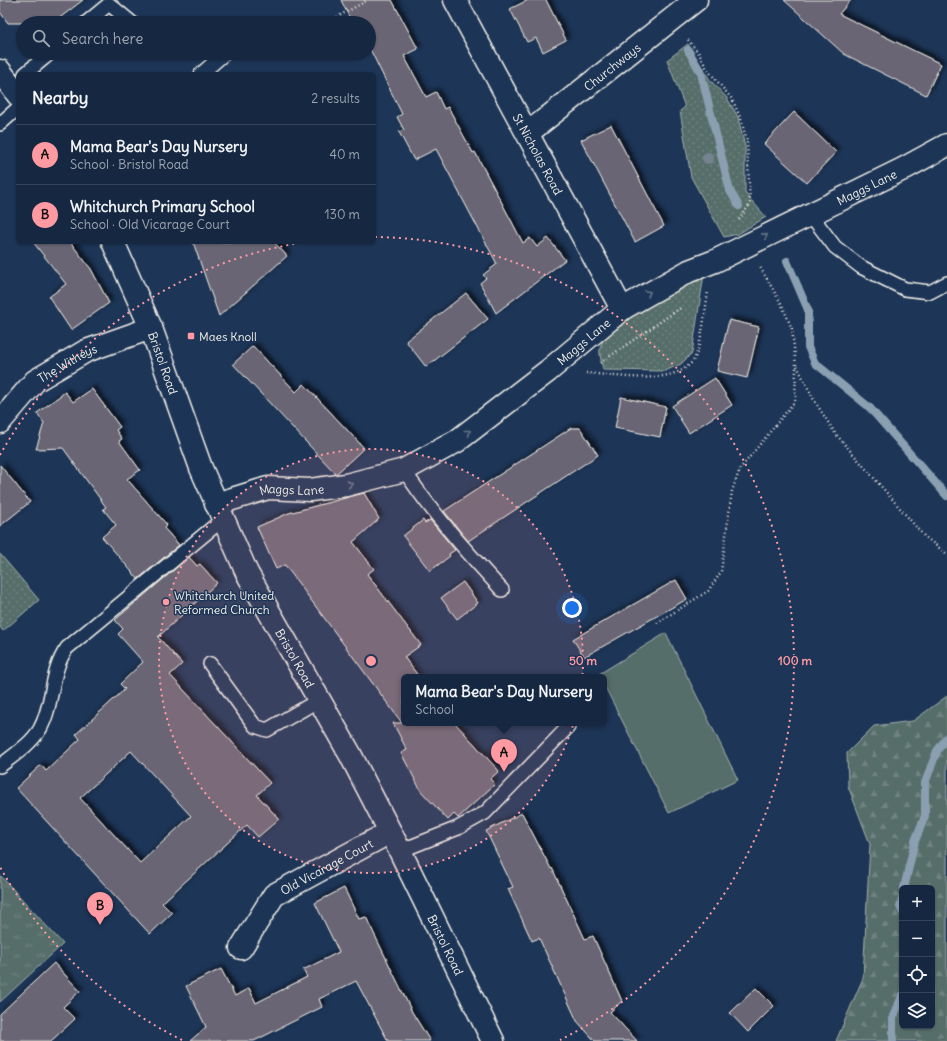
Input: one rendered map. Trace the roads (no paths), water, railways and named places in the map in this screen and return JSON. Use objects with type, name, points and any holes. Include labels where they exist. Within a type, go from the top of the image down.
[{"type":"main road","name":"St Nicholas Road","points":[[455,0],[622,309]]},
{"type":"main road","name":"Churchways","points":[[528,133],[696,0]]},
{"type":"main road","name":"Maggs Lane","points":[[219,512],[268,488],[310,490],[346,485],[404,470],[457,441],[548,371],[622,309],[689,271],[716,261],[903,169],[947,145]]},
{"type":"main road","name":"Bristol Road","points":[[114,244],[151,328],[201,468],[219,512],[260,599],[350,754],[400,851],[493,1041]]},
{"type":"main road","name":"The Witheys","points":[[0,422],[35,381],[86,351],[151,328]]},
{"type":"main road","name":"Old Vicarage Court","points":[[241,948],[274,895],[390,832]]},
{"type":"lane","points":[[94,16],[109,4],[124,16]]},
{"type":"lane","points":[[26,72],[41,60]]},
{"type":"lane","points":[[203,72],[217,60]]},
{"type":"lane","points":[[0,124],[16,110]]},
{"type":"lane","points":[[810,214],[834,247],[861,267],[905,289],[930,292],[947,283]]},
{"type":"lane","points":[[404,470],[417,490],[460,544],[502,590]]},
{"type":"lane","points":[[0,766],[28,743],[39,730],[45,719],[60,657],[67,648],[219,512]]},
{"type":"lane","points":[[210,664],[255,726],[267,730],[319,700]]},
{"type":"lane","points":[[400,851],[458,828],[485,814],[568,727]]},
{"type":"waterway","points":[[688,50],[701,73],[730,191],[739,206]]},
{"type":"waterway","points":[[787,261],[808,310],[808,347],[815,363],[869,407],[947,496]]},
{"type":"waterway","points":[[905,885],[915,841],[925,816],[925,783],[937,751],[947,737]]},
{"type":"waterway","points":[[893,1041],[893,1018],[899,1003]]},
{"type":"place","name":"Maes Knoll","points":[[191,336]]},
{"type":"place","name":"Whitchurch United Reformed Church","points":[[166,602]]},
{"type":"place","name":"Mama Bear's Day Nursery","points":[[504,772]]},
{"type":"place","name":"Whitchurch Primary School","points":[[100,925]]}]
